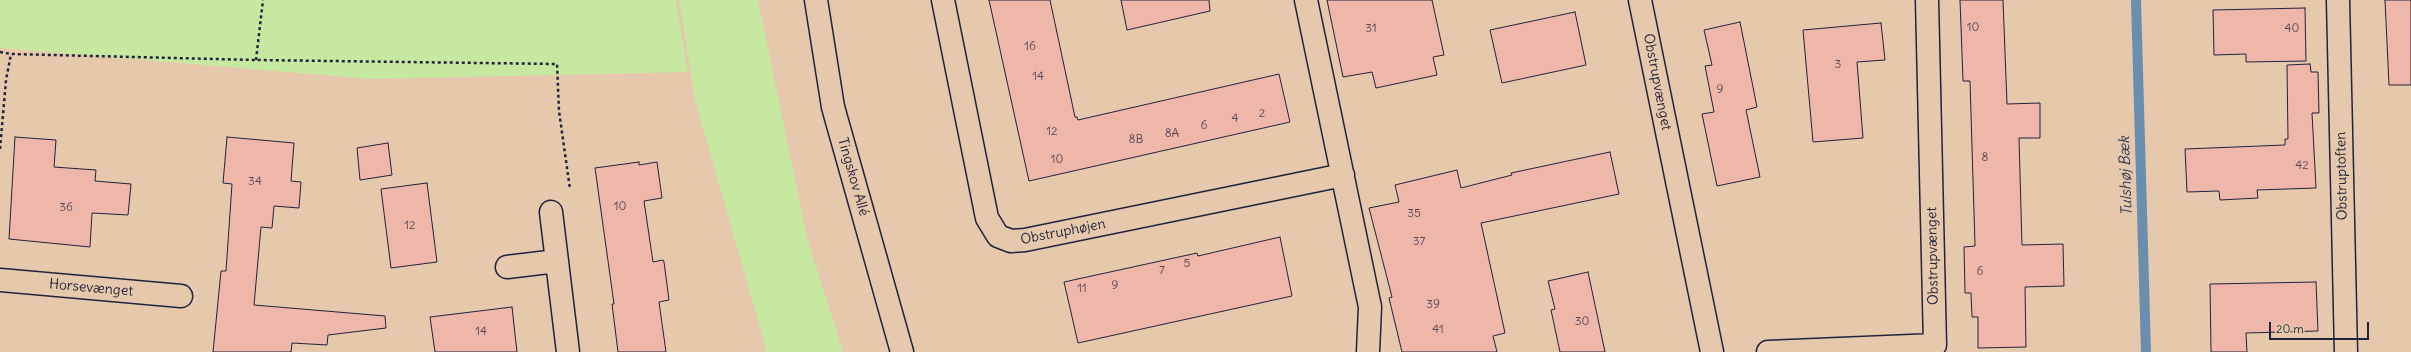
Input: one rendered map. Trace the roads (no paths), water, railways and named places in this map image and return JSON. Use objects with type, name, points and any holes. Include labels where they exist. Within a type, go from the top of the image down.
[{"type":"street","name":"Tingskov Allé","points":[[816,0],[833,107],[902,352]]},
{"type":"street","name":"Obstruphøjen","points":[[943,0],[988,218],[998,236],[1011,241],[1025,240],[1343,175]]},
{"type":"street","points":[[1306,0],[1370,307],[1368,352]]},
{"type":"street","name":"Obstrupvænget","points":[[1640,0],[1712,352]]},
{"type":"street","name":"Obstrupvænget","points":[[1768,352],[1935,345],[1927,0]]},
{"type":"street","name":"Obstruptoften","points":[[2338,0],[2346,352]]},
{"type":"street","points":[[550,212],[568,352]]},
{"type":"street","points":[[508,267],[557,261]]},
{"type":"street","name":"Horsevænget","points":[[0,280],[181,296]]},
{"type":"waterway","name":"Tulshøj Bæk","points":[[2136,0],[2146,352]]}]
